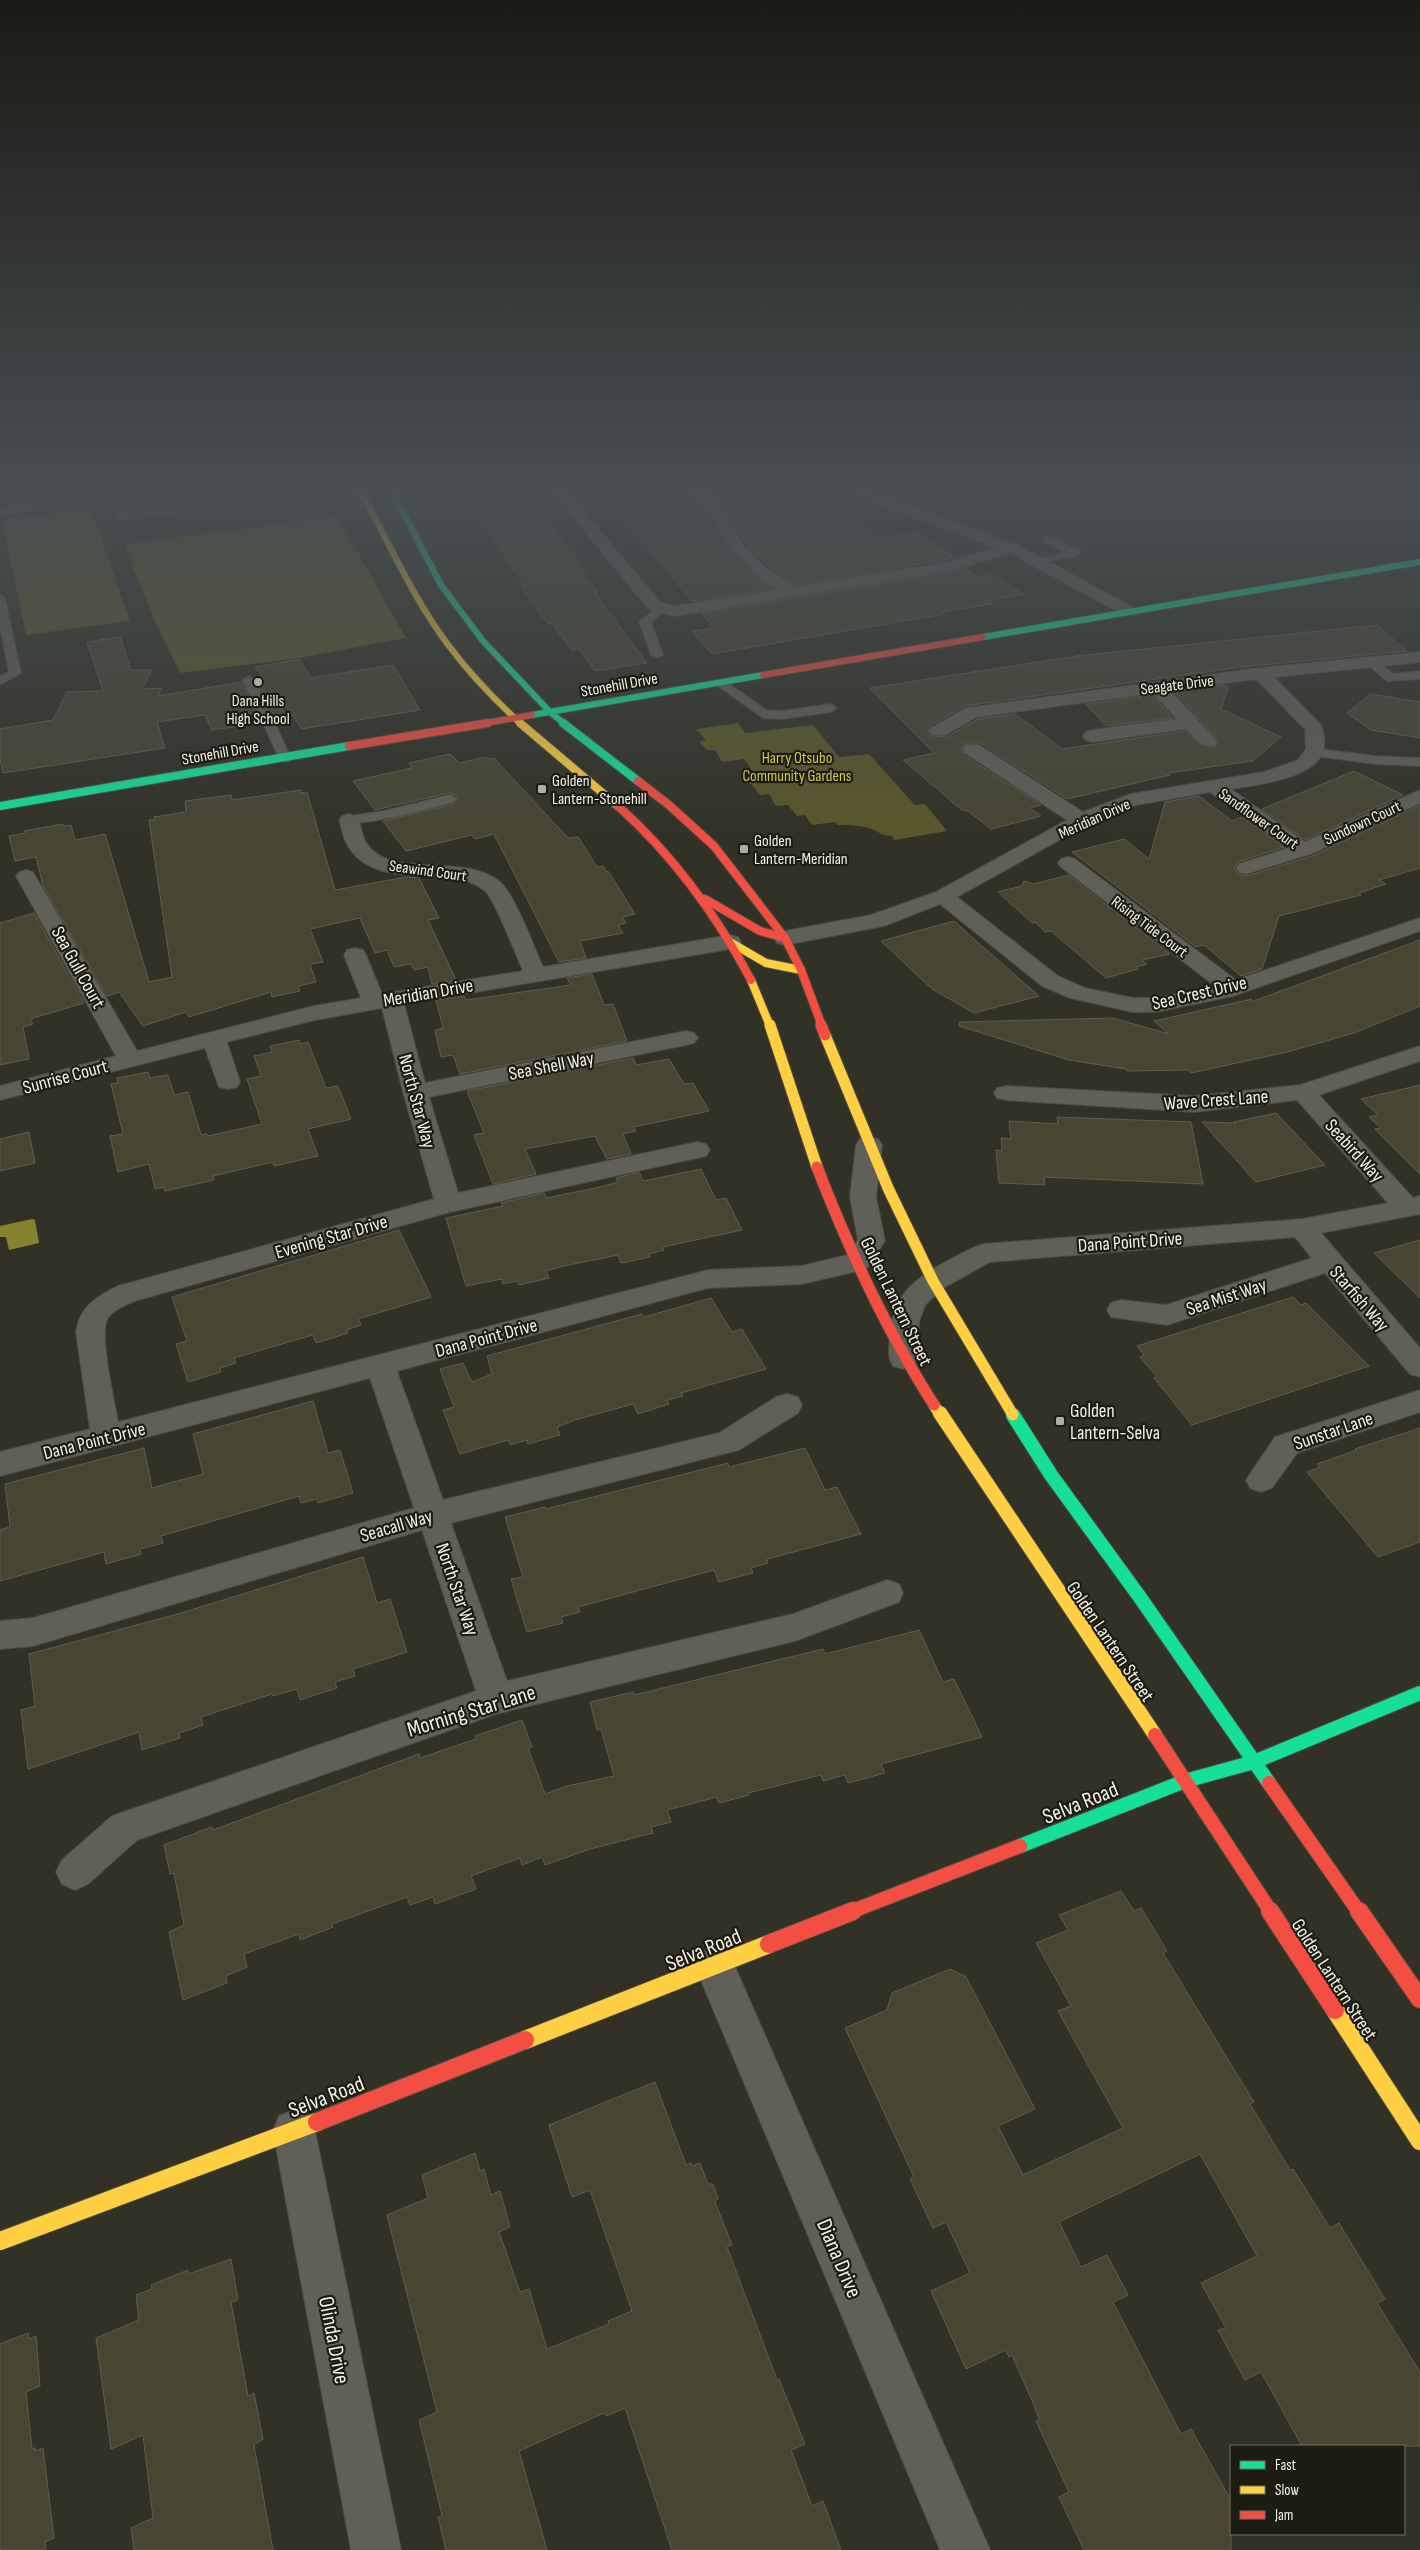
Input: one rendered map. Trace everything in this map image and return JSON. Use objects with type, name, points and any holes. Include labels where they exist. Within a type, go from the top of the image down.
[{"type":"main road","name":"Golden Lantern Street","points":[[423,606],[442,637],[481,686],[514,719],[633,820],[672,857],[704,899],[747,974],[770,1025],[813,1158],[856,1262],[903,1359],[1185,1781],[1420,2141]]},
{"type":"main road","points":[[457,606],[483,641],[551,713],[669,806],[714,846],[785,938],[801,970],[838,1071],[869,1145],[933,1280],[992,1383],[1051,1475],[1139,1596],[1420,1999]]},
{"type":"main road","name":"Stonehill Drive","points":[[0,806],[551,713],[1165,606]]},
{"type":"main road","points":[[704,899],[760,931],[785,938]]},
{"type":"main road","points":[[730,942],[766,963],[801,970]]},
{"type":"main road","name":"Selva Road","points":[[0,2240],[294,2131],[1185,1781],[1254,1762],[1420,1693]]},
{"type":"street","points":[[657,606],[668,610],[696,606]]},
{"type":"street","points":[[1119,606],[1130,612]]},
{"type":"street","name":"Seagate Drive","points":[[939,731],[972,712],[1260,673],[1420,657]]},
{"type":"street","points":[[1260,673],[1314,728],[1315,749],[1312,752]]},
{"type":"street","points":[[1156,686],[1208,741]]},
{"type":"street","points":[[1092,736],[1189,723]]},
{"type":"street","points":[[972,749],[1081,820]]},
{"type":"street","name":"Meridian Drive","points":[[785,938],[876,921],[943,896],[1081,820],[1130,800],[1268,777],[1305,764],[1312,752]]},
{"type":"street","name":"Sandflower Court","points":[[1214,786],[1304,850]]},
{"type":"street","name":"Sundown Court","points":[[1304,850],[1420,796]]},
{"type":"street","name":"Seawind Court","points":[[349,820],[358,847],[371,860],[392,867],[444,871],[477,878],[494,888],[535,973]]},
{"type":"street","name":"Sandflower Court","points":[[1246,868],[1304,850]]},
{"type":"street","name":"Rising Tide Court","points":[[1068,864],[1232,988]]},
{"type":"street","name":"Sea Gull Court","points":[[26,876],[130,1059]]},
{"type":"street","name":"Sea Crest Drive","points":[[943,896],[1050,981],[1078,993],[1133,1005],[1151,1005],[1232,988],[1420,924]]},
{"type":"street","name":"Meridian Drive","points":[[130,1059],[314,1013],[535,973],[730,942]]},
{"type":"street","name":"North Star Way","points":[[355,955],[382,1000],[415,1092],[448,1204]]},
{"type":"street","points":[[213,1037],[228,1082]]},
{"type":"street","name":"Sea Shell Way","points":[[415,1092],[686,1038]]},
{"type":"street","name":"Wave Crest Lane","points":[[1006,1093],[1063,1098],[1194,1104],[1303,1092],[1420,1053]]},
{"type":"street","name":"Sunrise Court","points":[[0,1093],[130,1059]]},
{"type":"street","name":"Seabird Way","points":[[1303,1092],[1414,1206]]},
{"type":"street","points":[[856,1262],[872,1241],[864,1197],[869,1145]]},
{"type":"street","name":"Evening Star Drive","points":[[106,1437],[89,1328],[94,1312],[107,1303],[128,1293],[448,1204],[697,1150]]},
{"type":"street","name":"Dana Point Drive","points":[[903,1359],[905,1322],[912,1301],[933,1280],[984,1252],[1302,1228],[1414,1206]]},
{"type":"street","name":"Starfish Way","points":[[1302,1228],[1420,1367]]},
{"type":"street","name":"Dana Point Drive","points":[[0,1464],[708,1279],[802,1275],[856,1262]]},
{"type":"street","name":"Sea Mist Way","points":[[1121,1310],[1167,1315],[1329,1262]]},
{"type":"street","name":"North Star Way","points":[[380,1365],[496,1699]]},
{"type":"street","name":"Sunstar Lane","points":[[1261,1480],[1286,1445],[1420,1401]]},
{"type":"street","name":"Seacall Way","points":[[0,1635],[33,1632],[432,1514],[728,1442],[787,1405]]},
{"type":"street","name":"Morning Star Lane","points":[[75,1872],[125,1828],[496,1699],[795,1627],[887,1593]]},
{"type":"street","name":"Diana Drive","points":[[715,1966],[965,2550]]},
{"type":"street","name":"Olinda Drive","points":[[294,2131],[376,2550]]},
{"type":"lane","points":[[0,681],[15,673],[2,606]]},
{"type":"lane","points":[[657,655],[645,622],[668,610]]},
{"type":"lane","points":[[1371,662],[1391,678],[1420,675]]},
{"type":"lane","points":[[249,680],[285,758]]},
{"type":"lane","points":[[722,683],[763,714],[782,715],[831,708]]},
{"type":"lane","points":[[1312,752],[1375,760],[1420,762]]},
{"type":"lane","points":[[349,820],[384,815],[449,799]]},
{"type":"green space","points":[[20,606],[125,606],[130,621],[26,635]]},
{"type":"green space","points":[[149,606],[388,606],[406,638],[299,658],[180,673]]},
{"type":"green space","name":"Harry Otsubo Community Gardens","points":[[738,723],[745,733],[813,725],[839,757],[869,754],[915,805],[925,804],[947,831],[894,840],[892,836],[860,826],[838,825],[835,822],[812,825],[805,815],[797,816],[788,805],[776,806],[769,794],[760,795],[749,782],[759,780],[744,759],[722,762],[715,750],[707,750],[699,742],[706,740],[696,729]]},
{"type":"shaded area","points":[[35,1220],[39,1243],[9,1250],[6,1237],[0,1237],[0,1226]]},
{"type":"building","points":[[536,606],[605,606],[647,663],[595,671],[579,649],[571,650],[552,623],[548,624]]},
{"type":"building","points":[[745,606],[980,606],[942,612],[945,614],[712,654],[692,631],[714,628],[702,613]]},
{"type":"building","points":[[1377,625],[1407,651],[1241,667],[965,706],[932,725],[928,731],[932,736],[946,737],[978,719],[1015,714],[1062,749],[1185,731],[1198,743],[1210,747],[1217,746],[1218,740],[1174,691],[1225,685],[1228,688],[1221,709],[1281,737],[1253,761],[1168,773],[1170,775],[1067,799],[980,743],[965,743],[961,748],[964,755],[1041,805],[1030,808],[1041,816],[991,829],[968,811],[962,810],[903,760],[934,753],[870,688],[1077,656]]},
{"type":"building","points":[[120,637],[131,670],[152,670],[142,689],[161,688],[158,696],[242,682],[261,723],[212,730],[205,715],[157,722],[165,748],[3,773],[0,760],[0,729],[53,720],[67,692],[103,691],[87,642]]},
{"type":"building","points":[[300,659],[310,678],[393,665],[420,710],[302,729],[280,699],[285,718],[276,720],[257,680],[264,679],[255,667]]},
{"type":"building","points":[[1371,694],[1420,702],[1420,738],[1371,730],[1347,713]]},
{"type":"building","points":[[1152,695],[1173,718],[1106,726],[1086,704]]},
{"type":"building","points":[[450,754],[459,763],[486,757],[489,759],[494,758],[568,838],[578,837],[597,867],[603,866],[606,872],[608,871],[635,914],[622,917],[626,923],[618,925],[623,933],[580,941],[586,958],[559,962],[494,834],[475,839],[471,835],[406,851],[383,821],[454,804],[458,800],[456,795],[449,793],[375,810],[353,781],[412,768],[409,763]]},
{"type":"building","points":[[1354,771],[1403,795],[1305,840],[1262,809]]},
{"type":"building","points":[[301,790],[301,793],[307,792],[335,890],[406,877],[419,878],[439,918],[428,920],[456,980],[432,984],[428,967],[414,970],[411,964],[394,967],[387,950],[375,953],[360,918],[310,929],[323,962],[310,964],[316,982],[298,986],[300,991],[272,997],[271,992],[189,1017],[186,1012],[143,1026],[119,992],[107,996],[43,886],[36,857],[15,861],[9,836],[25,833],[24,831],[63,824],[64,826],[71,825],[75,840],[105,834],[149,982],[172,977],[149,820],[155,820],[154,817],[186,812],[185,801],[231,795],[232,800]]},
{"type":"building","points":[[1199,796],[1232,821],[1242,817],[1284,847],[1238,862],[1234,868],[1238,874],[1247,876],[1312,856],[1420,805],[1420,868],[1379,880],[1386,884],[1359,893],[1361,895],[1279,916],[1262,969],[1241,976],[1204,945],[1196,947],[1072,852],[1124,839],[1149,859],[1165,802]]},
{"type":"building","points":[[1068,875],[1170,954],[1142,960],[1147,964],[1136,967],[1138,969],[1106,978],[1051,931],[1045,932],[1035,922],[1032,923],[998,892],[1022,886],[1024,881],[1034,884]]},
{"type":"building","points":[[34,913],[84,1003],[30,1019],[33,1024],[23,1027],[29,1059],[0,1065],[0,923]]},
{"type":"building","points":[[954,921],[1039,996],[974,1013],[932,989],[881,941]]},
{"type":"building","points":[[1420,940],[1420,1006],[1354,1033],[1287,1052],[1191,1073],[1188,1070],[1127,1071],[1126,1069],[1069,1060],[959,1026],[960,1022],[1113,1018],[1169,1034],[1154,1021],[1252,999],[1251,1002]]},
{"type":"building","points":[[592,974],[604,1005],[613,1004],[627,1041],[460,1074],[453,1055],[441,1057],[435,1030],[443,1028],[436,1000],[464,996],[466,1000],[571,985],[567,978]]},
{"type":"building","points":[[299,1040],[301,1044],[308,1042],[326,1088],[338,1086],[351,1119],[308,1129],[318,1156],[274,1166],[273,1162],[213,1176],[214,1180],[165,1191],[164,1187],[155,1189],[149,1164],[118,1172],[110,1136],[123,1134],[111,1084],[118,1083],[117,1078],[148,1072],[150,1078],[168,1075],[174,1095],[188,1092],[201,1135],[207,1134],[208,1136],[262,1124],[247,1079],[261,1076],[254,1056],[272,1052],[270,1046]]},
{"type":"building","points":[[633,1058],[636,1065],[669,1059],[684,1084],[693,1083],[709,1111],[634,1127],[636,1131],[623,1134],[631,1154],[607,1159],[595,1136],[525,1149],[536,1174],[493,1184],[474,1135],[484,1133],[467,1091]]},
{"type":"building","points":[[1420,1085],[1420,1174],[1375,1129],[1381,1128],[1369,1117],[1378,1115],[1361,1099]]},
{"type":"building","points":[[1276,1113],[1325,1165],[1256,1182],[1202,1122],[1236,1123],[1234,1122]]},
{"type":"building","points":[[1057,1117],[1191,1122],[1203,1184],[1044,1177],[1045,1185],[999,1183],[996,1150],[1002,1151],[1001,1138],[1011,1139],[1009,1121],[1058,1124]]},
{"type":"building","points":[[29,1132],[35,1163],[0,1171],[0,1139]]},
{"type":"building","points":[[701,1169],[716,1200],[726,1198],[742,1230],[663,1247],[664,1250],[649,1254],[650,1257],[621,1263],[618,1255],[564,1266],[546,1271],[549,1278],[519,1285],[517,1281],[503,1284],[502,1279],[466,1286],[446,1218],[503,1206],[501,1203],[544,1193],[546,1198],[600,1187],[618,1182],[616,1178],[639,1172],[643,1181]]},
{"type":"building","points":[[399,1230],[431,1297],[358,1319],[361,1325],[346,1330],[348,1333],[316,1343],[313,1335],[234,1358],[236,1363],[220,1368],[221,1372],[188,1382],[176,1344],[187,1341],[172,1297]]},
{"type":"building","points":[[1420,1240],[1420,1298],[1374,1253]]},
{"type":"building","points":[[1293,1297],[1301,1305],[1306,1303],[1369,1366],[1192,1425],[1154,1378],[1157,1377],[1140,1357],[1144,1355],[1137,1346]]},
{"type":"building","points":[[711,1298],[732,1332],[742,1329],[766,1369],[681,1393],[683,1396],[667,1400],[669,1404],[638,1414],[633,1404],[557,1427],[560,1435],[528,1444],[527,1440],[510,1445],[508,1440],[460,1454],[443,1410],[454,1407],[440,1369],[463,1363],[472,1382],[492,1374],[487,1356],[642,1314],[644,1317]]},
{"type":"building","points":[[313,1401],[328,1453],[340,1450],[353,1493],[318,1503],[317,1499],[301,1503],[299,1496],[161,1536],[163,1543],[140,1549],[141,1554],[106,1564],[104,1552],[0,1581],[0,1530],[10,1527],[5,1484],[144,1448],[152,1488],[203,1474],[193,1434]]},
{"type":"building","points":[[1420,1428],[1420,1542],[1378,1557],[1307,1472],[1320,1467],[1317,1464],[1357,1450],[1355,1449]]},
{"type":"building","points":[[805,1448],[825,1490],[837,1487],[861,1534],[767,1559],[768,1563],[751,1568],[753,1573],[719,1582],[714,1570],[578,1607],[580,1612],[561,1617],[563,1623],[527,1632],[511,1579],[523,1577],[505,1517],[545,1507],[546,1509],[728,1463],[729,1467]]},
{"type":"building","points":[[363,1557],[377,1603],[390,1599],[407,1652],[353,1669],[355,1676],[335,1682],[337,1688],[300,1700],[297,1689],[273,1696],[272,1694],[201,1717],[203,1725],[179,1733],[180,1738],[142,1750],[139,1732],[28,1769],[21,1710],[35,1706],[29,1654],[181,1613]]},
{"type":"building","points":[[919,1630],[943,1682],[954,1679],[982,1737],[881,1764],[885,1773],[848,1783],[845,1775],[823,1781],[821,1775],[748,1793],[749,1795],[719,1803],[717,1797],[667,1810],[671,1822],[651,1827],[653,1833],[590,1849],[545,1865],[542,1857],[522,1865],[520,1858],[471,1876],[476,1889],[435,1904],[433,1897],[410,1905],[407,1897],[332,1924],[333,1927],[300,1940],[299,1934],[244,1954],[247,1967],[226,1976],[227,1983],[183,2000],[169,1932],[184,1925],[174,1873],[170,1874],[164,1845],[212,1827],[213,1830],[419,1754],[420,1758],[476,1739],[475,1736],[522,1720],[532,1747],[528,1748],[545,1794],[567,1786],[614,1776],[601,1729],[597,1730],[590,1702],[633,1692],[634,1695],[823,1649],[825,1654]]},
{"type":"building","points":[[1121,1891],[1134,1911],[1141,1908],[1167,1951],[1163,1953],[1254,2102],[1250,2104],[1290,2170],[1293,2169],[1330,2228],[1339,2223],[1385,2299],[1377,2303],[1420,2372],[1420,2446],[1301,2445],[1261,2372],[1245,2380],[1218,2330],[1226,2328],[1201,2283],[1257,2256],[1200,2154],[1059,2222],[1081,2267],[1107,2255],[1128,2295],[1113,2302],[1181,2434],[1191,2429],[1230,2498],[1231,2550],[1084,2550],[1059,2497],[1069,2492],[1036,2421],[1039,2419],[1034,2405],[1012,2355],[1009,2357],[1006,2350],[966,2369],[931,2291],[970,2273],[946,2222],[933,2228],[910,2179],[914,2177],[845,2028],[887,2010],[892,1993],[950,1969],[966,1977],[1035,2109],[998,2126],[1023,2175],[1123,2128],[1058,2011],[1071,2006],[1036,1943],[1068,1930],[1059,1915]]},
{"type":"building","points":[[655,2082],[686,2165],[691,2163],[692,2166],[700,2163],[708,2184],[713,2184],[718,2198],[715,2202],[732,2245],[727,2247],[777,2380],[779,2379],[805,2444],[791,2450],[812,2506],[823,2501],[841,2550],[672,2550],[625,2408],[606,2416],[604,2413],[519,2451],[547,2550],[446,2550],[438,2517],[442,2515],[419,2420],[437,2412],[387,2215],[428,2198],[422,2175],[475,2153],[480,2171],[484,2169],[491,2195],[500,2191],[510,2227],[499,2232],[520,2292],[529,2289],[547,2349],[609,2324],[608,2321],[632,2311],[590,2190],[572,2197],[549,2125]]},
{"type":"building","points":[[231,2259],[238,2300],[231,2302],[248,2396],[254,2393],[263,2439],[254,2445],[273,2550],[134,2550],[131,2528],[153,2518],[143,2435],[111,2449],[96,2338],[139,2320],[136,2295],[152,2289],[151,2285],[188,2270],[188,2274]]},
{"type":"building","points":[[28,2333],[29,2339],[36,2336],[40,2386],[26,2392],[32,2449],[35,2448],[35,2451],[43,2448],[54,2538],[45,2542],[46,2550],[0,2550],[0,2344]]},
{"type":"traffic: fast","points":[[457,606],[483,641],[551,713],[638,781]]},
{"type":"traffic: fast","points":[[983,637],[1164,606]]},
{"type":"traffic: fast","points":[[532,715],[763,675]]},
{"type":"traffic: fast","points":[[0,806],[349,746]]},
{"type":"traffic: fast","points":[[1013,1415],[1051,1475],[1139,1596],[1269,1783]]},
{"type":"traffic: fast","points":[[1020,1846],[1185,1781],[1254,1762],[1420,1693]]},
{"type":"traffic: slow","points":[[422,606],[448,645],[486,690],[550,750],[618,806]]},
{"type":"traffic: slow","points":[[730,942],[766,963],[801,970]]},
{"type":"traffic: slow","points":[[751,980],[777,1043],[817,1167]]},
{"type":"traffic: slow","points":[[825,1035],[888,1188],[933,1281],[1013,1415]]},
{"type":"traffic: slow","points":[[934,1405],[1155,1735]]},
{"type":"traffic: slow","points":[[525,2040],[769,1944]]},
{"type":"traffic: slow","points":[[1335,2010],[1420,2141]]},
{"type":"traffic: slow","points":[[0,2241],[317,2122]]},
{"type":"traffic: jam","points":[[763,675],[983,637]]},
{"type":"traffic: jam","points":[[349,746],[532,715]]},
{"type":"traffic: jam","points":[[638,781],[669,805],[714,846],[785,938],[801,970],[825,1035]]},
{"type":"traffic: jam","points":[[618,806],[658,844],[694,886],[724,931],[751,980]]},
{"type":"traffic: jam","points":[[705,899],[760,931],[785,938]]},
{"type":"traffic: jam","points":[[817,1167],[841,1229],[869,1289],[899,1348],[934,1405]]},
{"type":"traffic: jam","points":[[1155,1735],[1335,2010]]},
{"type":"traffic: jam","points":[[1269,1783],[1420,1999]]},
{"type":"traffic: jam","points":[[769,1944],[1020,1846]]},
{"type":"traffic: jam","points":[[317,2122],[525,2040]]},
{"type":"place","name":"Dana Hills High School","points":[[258,682]]},
{"type":"place","name":"Golden Lantern-Stonehill","points":[[542,789]]},
{"type":"place","name":"Golden Lantern-Meridian","points":[[744,849]]},
{"type":"place","name":"Golden Lantern-Selva","points":[[1060,1421]]}]
